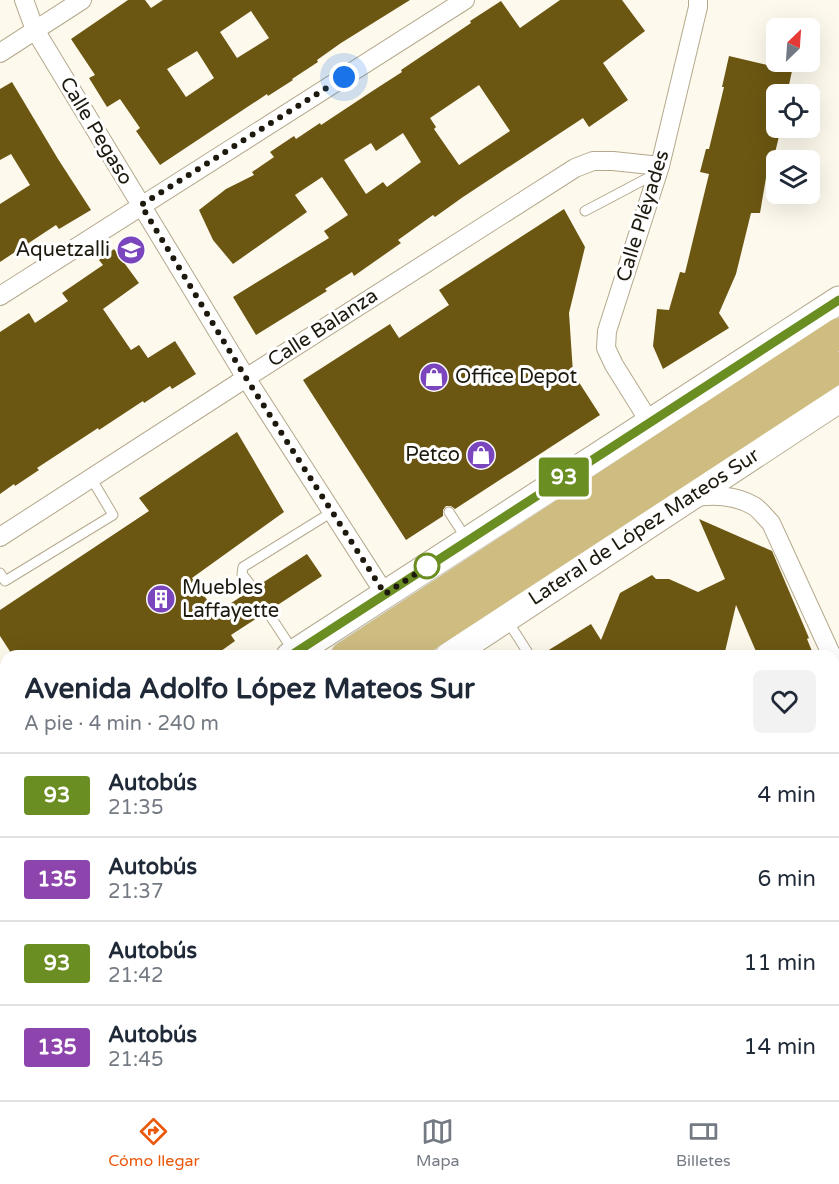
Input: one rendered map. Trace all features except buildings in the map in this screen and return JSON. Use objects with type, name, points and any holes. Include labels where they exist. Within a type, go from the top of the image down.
[{"type":"main road","points":[[298,650],[839,300]]},
{"type":"main road","points":[[355,650],[839,333]]},
{"type":"main road","points":[[406,650],[839,367]]},
{"type":"main road","name":"Lateral de López Mateos Sur","points":[[457,650],[839,399]]},
{"type":"street","name":"Calle Pegaso","points":[[24,0],[35,30],[246,378],[385,594]]},
{"type":"street","points":[[0,53],[82,0]]},
{"type":"street","points":[[0,296],[465,0]]},
{"type":"street","name":"Calle Pléyades","points":[[649,421],[606,348],[607,331],[659,169],[698,0]]},
{"type":"street","name":"Calle Balanza","points":[[0,537],[575,168],[593,161],[613,161],[659,169]]},
{"type":"street","points":[[687,498],[731,497],[754,506],[771,523],[830,650]]},
{"type":"lane","points":[[585,211],[659,169]]},
{"type":"lane","points":[[0,573],[5,581],[113,515],[91,478]]},
{"type":"lane","points":[[253,588],[242,574],[243,567],[332,512]]},
{"type":"lane","points":[[449,512],[467,540]]},
{"type":"lane","points":[[267,611],[290,650]]},
{"type":"lane","points":[[506,618],[526,650]]},
{"type":"bus line","name":"93","points":[[299,650],[649,421],[839,300]]},
{"type":"place","name":"Aquetzalli","points":[[131,250]]},
{"type":"place","name":"Office Depot","points":[[434,377]]},
{"type":"place","name":"Petco","points":[[481,455]]},
{"type":"place","name":"Muebles Laffayette","points":[[161,599]]},
{"type":"route","points":[[344,77],[141,205],[246,378],[385,594],[434,562],[427,566]]}]
